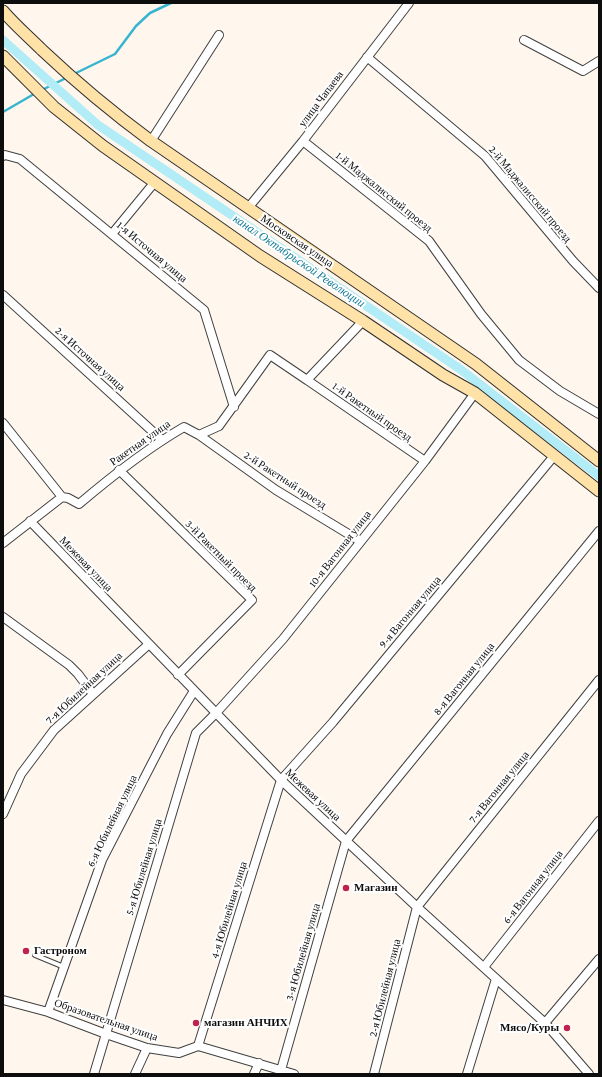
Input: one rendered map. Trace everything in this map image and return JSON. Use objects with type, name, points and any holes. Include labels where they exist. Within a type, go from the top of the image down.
[{"type":"main road","name":"Московская улица","points":[[3,11],[66,72],[116,115],[151,141],[476,364],[599,461]]},
{"type":"main road","points":[[3,56],[54,107],[103,146],[260,256],[443,375],[474,393],[599,491]]},
{"type":"street","name":"улица Чапаева","points":[[248,208],[303,141],[409,3]]},
{"type":"street","points":[[151,141],[219,35]]},
{"type":"street","points":[[524,40],[584,71],[599,60]]},
{"type":"street","name":"2-й Маджалисский проезд","points":[[367,57],[485,156],[573,261],[599,288]]},
{"type":"street","name":"1-й Маджалисский проезд","points":[[303,141],[429,242],[481,314],[520,360],[560,391],[599,414]]},
{"type":"street","name":"1-я Источная улица","points":[[3,156],[5,155],[20,159],[204,310],[234,407]]},
{"type":"street","points":[[112,234],[154,183]]},
{"type":"street","name":"2-я Источная улица","points":[[3,295],[162,440]]},
{"type":"street","points":[[199,435],[219,426],[270,356],[307,380],[362,321]]},
{"type":"street","name":"1-й Ракетный проезд","points":[[307,380],[425,461]]},
{"type":"street","name":"10-я Вагонная улица","points":[[216,713],[283,639],[425,461],[474,393]]},
{"type":"street","points":[[3,423],[62,497],[3,543]]},
{"type":"street","name":"Ракетная улица","points":[[62,497],[68,498],[79,504],[119,470],[162,440],[184,427],[199,435]]},
{"type":"street","name":"2-й Ракетный проезд","points":[[199,435],[276,490],[360,541]]},
{"type":"street","name":"9-я Вагонная улица","points":[[280,780],[333,722],[554,456]]},
{"type":"street","name":"3-й Ракетный проезд","points":[[119,470],[252,600],[178,675]]},
{"type":"street","name":"Межевая улица","points":[[30,521],[280,780],[545,1023],[589,1074]]},
{"type":"street","name":"8-я Вагонная улица","points":[[346,841],[599,531]]},
{"type":"street","points":[[3,617],[69,665],[93,694]]},
{"type":"street","name":"7-я Юбилейная улица","points":[[3,814],[21,774],[54,730],[149,644]]},
{"type":"street","name":"7-я Вагонная улица","points":[[417,907],[599,680]]},
{"type":"street","name":"6-я Юбилейная улица","points":[[48,1012],[102,860],[167,734],[194,691]]},
{"type":"street","name":"5-я Юбилейная улица","points":[[94,1074],[196,733],[216,713]]},
{"type":"street","name":"4-я Юбилейная улица","points":[[198,1046],[280,780]]},
{"type":"street","name":"6-я Вагонная улица","points":[[484,967],[599,821]]},
{"type":"street","name":"3-я Юбилейная улица","points":[[281,1070],[346,841]]},
{"type":"street","name":"2-я Юбилейная улица","points":[[374,1074],[417,907]]},
{"type":"street","points":[[545,1023],[599,959]]},
{"type":"street","points":[[467,1074],[496,979]]},
{"type":"street","name":"Образовательная улица","points":[[3,1000],[48,1012],[147,1048],[179,1053],[198,1046]]},
{"type":"street","points":[[198,1046],[294,1074]]},
{"type":"street","points":[[135,1074],[147,1048]]},
{"type":"street","points":[[254,1074],[259,1063]]},
{"type":"lane","points":[[35,955],[64,968]]},
{"type":"waterway","points":[[74,74],[115,54],[136,26],[150,13],[171,3]]},
{"type":"waterway","name":"канал Октябрьской Революции","points":[[3,40],[98,125],[460,369],[599,476]]},
{"type":"waterway","name":"канал Октябрьской Революции","points":[[44,89],[64,79]]},
{"type":"waterway","points":[[3,112],[34,94]]},
{"type":"place","name":"Магазин","points":[[346,888]]},
{"type":"place","name":"Гастроном","points":[[26,951]]},
{"type":"place","name":"магазин АНЧИХ","points":[[196,1023]]},
{"type":"place","name":"Мясо/Куры","points":[[567,1028]]}]
